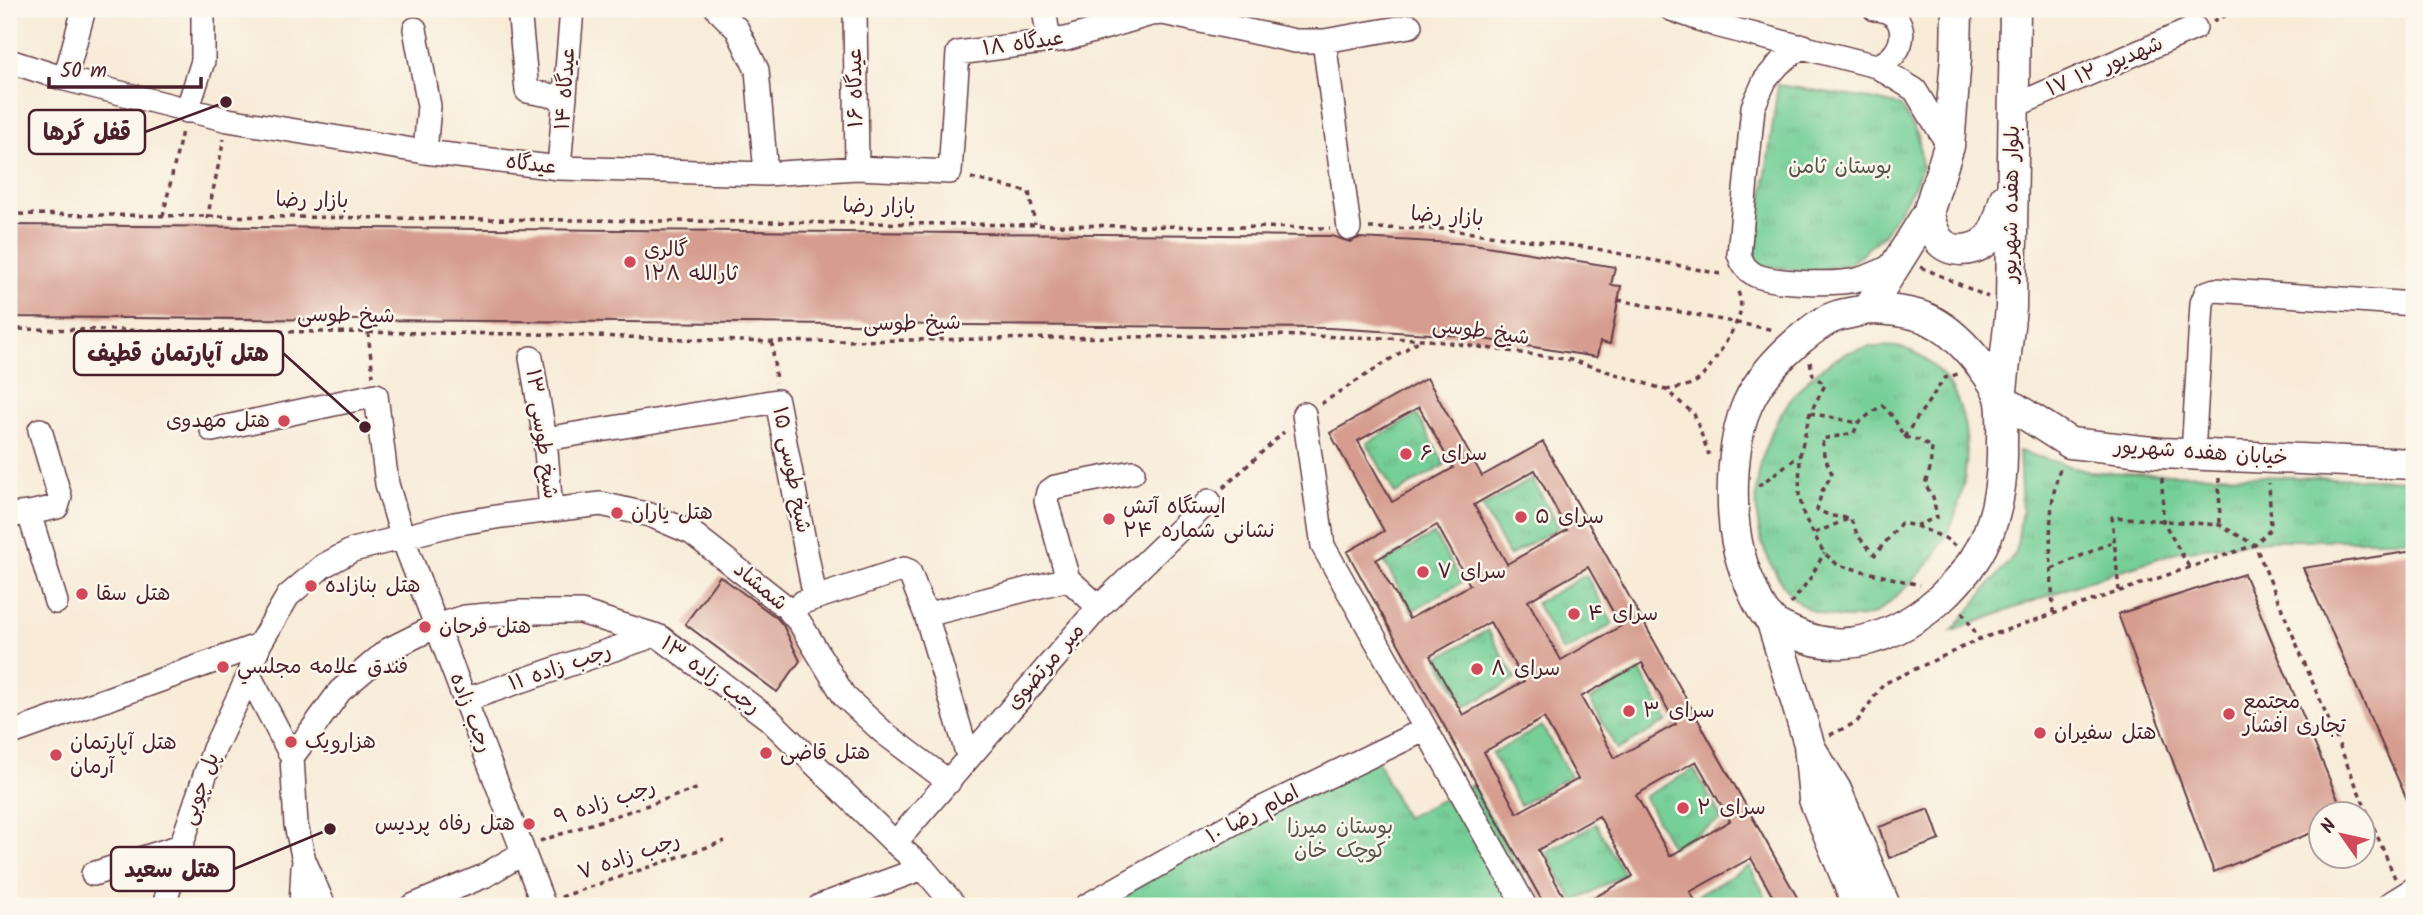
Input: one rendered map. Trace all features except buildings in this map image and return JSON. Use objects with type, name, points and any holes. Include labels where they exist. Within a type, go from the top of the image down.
[{"type":"main road","points":[[1868,309],[1928,213],[1949,146],[1957,9]]},
{"type":"main road","name":"بلوار هفده شهریور","points":[[1772,622],[1812,641],[1831,644],[1862,642],[1909,624],[1947,592],[1974,561],[1989,531],[1999,494],[2002,456],[2001,399],[2011,308],[2015,9]]},
{"type":"main road","points":[[1928,213],[1939,240],[1948,247],[1968,250],[1979,246],[1989,239],[1996,228],[2013,170]]},
{"type":"main road","points":[[1858,906],[1814,799],[1808,744],[1772,622],[1759,605],[1740,558],[1732,515],[1734,466],[1740,426],[1751,393],[1772,364],[1804,336],[1835,316],[1868,309],[1896,310],[1928,317],[1957,337],[1982,366],[2001,399]]},
{"type":"main road","name":"خیابان هفده شهریور","points":[[2001,399],[2070,443],[2161,453],[2414,464]]},
{"type":"main road","points":[[1808,744],[1836,790],[1885,906]]},
{"type":"street","points":[[65,79],[84,9]]},
{"type":"street","points":[[187,111],[203,61],[203,9]]},
{"type":"street","points":[[519,9],[527,91],[565,97]]},
{"type":"street","name":"عیدگاه ۱۴","points":[[559,168],[572,9]]},
{"type":"street","points":[[718,9],[737,29],[757,70],[766,174]]},
{"type":"street","name":"عیدگاه ۱۶","points":[[855,9],[856,168]]},
{"type":"street","points":[[1044,9],[1049,41]]},
{"type":"street","points":[[1671,9],[1716,25],[1876,66],[1915,90],[1949,146]]},
{"type":"street","points":[[1875,9],[1885,9],[1896,18],[1902,39],[1894,57],[1876,66]]},
{"type":"street","name":"عیدگاه ۱۸","points":[[950,172],[958,53],[1066,39],[1151,14],[1163,13],[1295,41],[1324,41],[1410,26]]},
{"type":"street","name":"۱۷ شهدیور ۱۲","points":[[2014,106],[2195,28]]},
{"type":"street","points":[[415,29],[429,106],[425,152]]},
{"type":"street","points":[[1324,41],[1349,228]]},
{"type":"street","points":[[1803,46],[1780,63],[1765,80],[1753,107],[1739,275],[1831,283],[1861,279],[1898,261]]},
{"type":"street","name":"عیدگاه","points":[[9,61],[65,79],[228,120],[425,152],[559,168],[766,174],[856,168],[950,172]]},
{"type":"street","points":[[2206,454],[2202,303],[2206,293],[2215,290],[2414,304]]},
{"type":"street","name":"شیخ طوسی ۱۳","points":[[531,358],[545,439],[551,510]]},
{"type":"street","points":[[212,430],[376,395]]},
{"type":"street","name":"رجب زاده","points":[[376,395],[387,484],[403,539],[543,905]]},
{"type":"street","points":[[545,439],[778,401]]},
{"type":"street","name":"۱۵ شیخ طوسی","points":[[778,401],[816,598]]},
{"type":"street","points":[[1304,414],[1323,547],[1525,906]]},
{"type":"street","points":[[40,430],[60,497],[59,503],[57,507],[19,514],[56,602]]},
{"type":"street","points":[[1099,607],[1068,579],[1046,501],[1048,492],[1055,487],[1133,472]]},
{"type":"street","name":"میر مرتضوی","points":[[895,844],[1099,607],[1209,501]]},
{"type":"street","name":"شمشاد","points":[[403,539],[454,524],[601,504],[650,515],[692,533],[786,607],[800,623],[844,696],[883,732],[949,782]]},
{"type":"street","name":"پل چوبی","points":[[164,906],[181,846],[215,749],[249,675],[259,645],[288,596],[323,566],[352,550],[403,539]]},
{"type":"street","points":[[786,607],[904,569],[909,571],[926,615],[968,756]]},
{"type":"street","points":[[926,615],[1068,579]]},
{"type":"street","name":"رجب زاده ۱۳","points":[[292,757],[340,691],[388,650],[436,626],[465,617],[520,612],[581,612],[660,637],[769,719],[895,844],[923,868],[955,906]]},
{"type":"street","name":"رجب زاده ۱۱","points":[[465,700],[655,635]]},
{"type":"street","points":[[9,734],[259,645]]},
{"type":"street","points":[[249,675],[292,757],[296,825],[304,860],[324,906]]},
{"type":"street","name":"امام رضا ۱۰","points":[[1086,906],[1246,816],[1424,730]]},
{"type":"street","points":[[93,874],[181,846]]},
{"type":"street","points":[[412,906],[484,876],[522,850]]},
{"type":"street","points":[[301,906],[304,860]]},
{"type":"street","points":[[820,906],[923,868]]},
{"type":"path","points":[[2195,28],[2241,9]]},
{"type":"path","points":[[163,217],[187,111]]},
{"type":"path","points":[[207,217],[228,120]]},
{"type":"path","points":[[950,172],[1029,192],[1035,224]]},
{"type":"path","name":"بازار رضا","points":[[9,214],[1442,229],[1592,248],[1724,276],[1739,275]]},
{"type":"path","points":[[1898,261],[2011,308]]},
{"type":"path","points":[[1666,390],[1682,388],[1697,381],[1709,369],[1739,316],[1739,275]]},
{"type":"path","points":[[1618,300],[1804,336],[1813,375],[1825,385],[1810,413],[1800,455],[1799,495],[1804,516],[1824,553],[1838,565],[1947,592],[1980,639]]},
{"type":"path","name":"شیخ طوسی","points":[[9,329],[535,334],[772,342],[1270,335],[1422,339],[1571,360],[1666,390],[1694,414],[1713,464]]},
{"type":"path","points":[[369,332],[376,395]]},
{"type":"path","name":"۱۵ شیخ طوسی","points":[[772,342],[778,401]]},
{"type":"path","points":[[1904,437],[1945,378],[1982,366]]},
{"type":"path","points":[[1850,518],[1831,516],[1817,510],[1822,491],[1832,474],[1824,455],[1822,439],[1854,433],[1858,424],[1882,405],[1894,418],[1904,437]]},
{"type":"path","points":[[1810,413],[1858,424]]},
{"type":"path","points":[[1904,437],[1919,440],[1932,448],[1925,484],[1933,497],[1937,517],[1916,526]]},
{"type":"path","points":[[2053,613],[2051,529],[2056,479],[2070,443]]},
{"type":"path","points":[[2161,453],[2163,521],[2189,568]]},
{"type":"path","points":[[2206,454],[2220,525]]},
{"type":"path","points":[[1732,515],[1759,486],[1800,455]]},
{"type":"path","points":[[1808,744],[1857,722],[1883,684],[1980,639],[2255,545],[2271,528],[2268,457]]},
{"type":"path","points":[[2119,591],[2112,517],[2220,525],[2255,545],[2405,902]]},
{"type":"path","points":[[1850,518],[1857,536],[1875,555],[1900,523],[1916,526],[1945,538],[1974,561]]},
{"type":"path","points":[[1815,533],[1850,518]]},
{"type":"path","points":[[2052,569],[2114,541]]},
{"type":"path","points":[[1772,622],[1794,601],[1824,553]]},
{"type":"path","name":"رجب زاده ۹","points":[[522,850],[699,788]]},
{"type":"path","name":"رجب زاده ۷","points":[[543,905],[724,841]]},
{"type":"green space","name":"بوستان ثامن","points":[[1778,85],[1901,106],[1918,135],[1922,167],[1914,187],[1884,234],[1850,264],[1808,272],[1754,264]]},
{"type":"green space","points":[[1871,347],[1909,350],[1938,371],[1952,390],[1961,412],[1966,436],[1966,461],[1957,511],[1927,565],[1876,613],[1840,618],[1821,614],[1799,603],[1772,566],[1761,537],[1757,507],[1758,476],[1766,446],[1779,417],[1797,392],[1819,370],[1845,354]]},
{"type":"green space","points":[[1417,415],[1445,465],[1395,494],[1367,443]]},
{"type":"green space","points":[[2019,451],[2089,472],[2414,480],[2414,540],[2269,540],[2180,551],[2085,582],[1952,631],[2016,553],[2022,509]]},
{"type":"green space","points":[[1532,479],[1559,527],[1509,556],[1482,507]]},
{"type":"green space","points":[[1434,534],[1462,582],[1412,611],[1384,562]]},
{"type":"green space","points":[[1586,575],[1613,624],[1563,652],[1536,603]]},
{"type":"green space","points":[[1488,630],[1516,679],[1465,707],[1438,658]]},
{"type":"green space","points":[[1640,671],[1668,721],[1617,750],[1590,700]]},
{"type":"green space","points":[[1542,726],[1570,776],[1520,805],[1492,754]]},
{"type":"green space","name":"بوستان میرزا کوچک خان","points":[[1370,746],[1405,818],[1472,785],[1540,906],[1096,906]]},
{"type":"green space","points":[[1694,769],[1722,819],[1672,847],[1644,797]]},
{"type":"green space","points":[[1596,824],[1624,874],[1574,902],[1546,852]]},
{"type":"green space","points":[[1749,866],[1771,906],[1705,906],[1698,895]]},
{"type":"place","name":"قفل گرها","points":[[226,102]]},
{"type":"place","name":"گالری ثارالله ۱۲۸","points":[[630,262]]},
{"type":"place","name":"هتل مهدوى","points":[[284,421]]},
{"type":"place","name":"هتل آپارتمان قطیف","points":[[365,427]]},
{"type":"place","name":"سرای ۶","points":[[1406,454]]},
{"type":"place","name":"هتل یاران","points":[[617,513]]},
{"type":"place","name":"سرای ۵","points":[[1521,517]]},
{"type":"place","name":"ایستگاه آتش نشانی شماره ۲۴","points":[[1109,519]]},
{"type":"place","name":"سرای ۷","points":[[1423,572]]},
{"type":"place","name":"هتل بنازاده","points":[[311,586]]},
{"type":"place","name":"هتل سقا","points":[[82,594]]},
{"type":"place","name":"سرای ۴","points":[[1574,614]]},
{"type":"place","name":"هتل فرحان","points":[[425,627]]},
{"type":"place","name":"فندق علامه مجلسي","points":[[223,667]]},
{"type":"place","name":"سرای ۸","points":[[1477,669]]},
{"type":"place","name":"سرای ۳","points":[[1629,711]]},
{"type":"place","name":"مجتمع تجاری افشار","points":[[2229,714]]},
{"type":"place","name":"هتل سفیران","points":[[2040,733]]},
{"type":"place","name":"هزارویک","points":[[291,742]]},
{"type":"place","name":"هتل قاضی","points":[[766,753]]},
{"type":"place","name":"هتل آپارتمان آرمان","points":[[56,755]]},
{"type":"place","name":"سرای ۲","points":[[1683,808]]},
{"type":"place","name":"هتل رفاه پردیس","points":[[529,824]]},
{"type":"place","name":"هتل سعید","points":[[330,829]]}]
